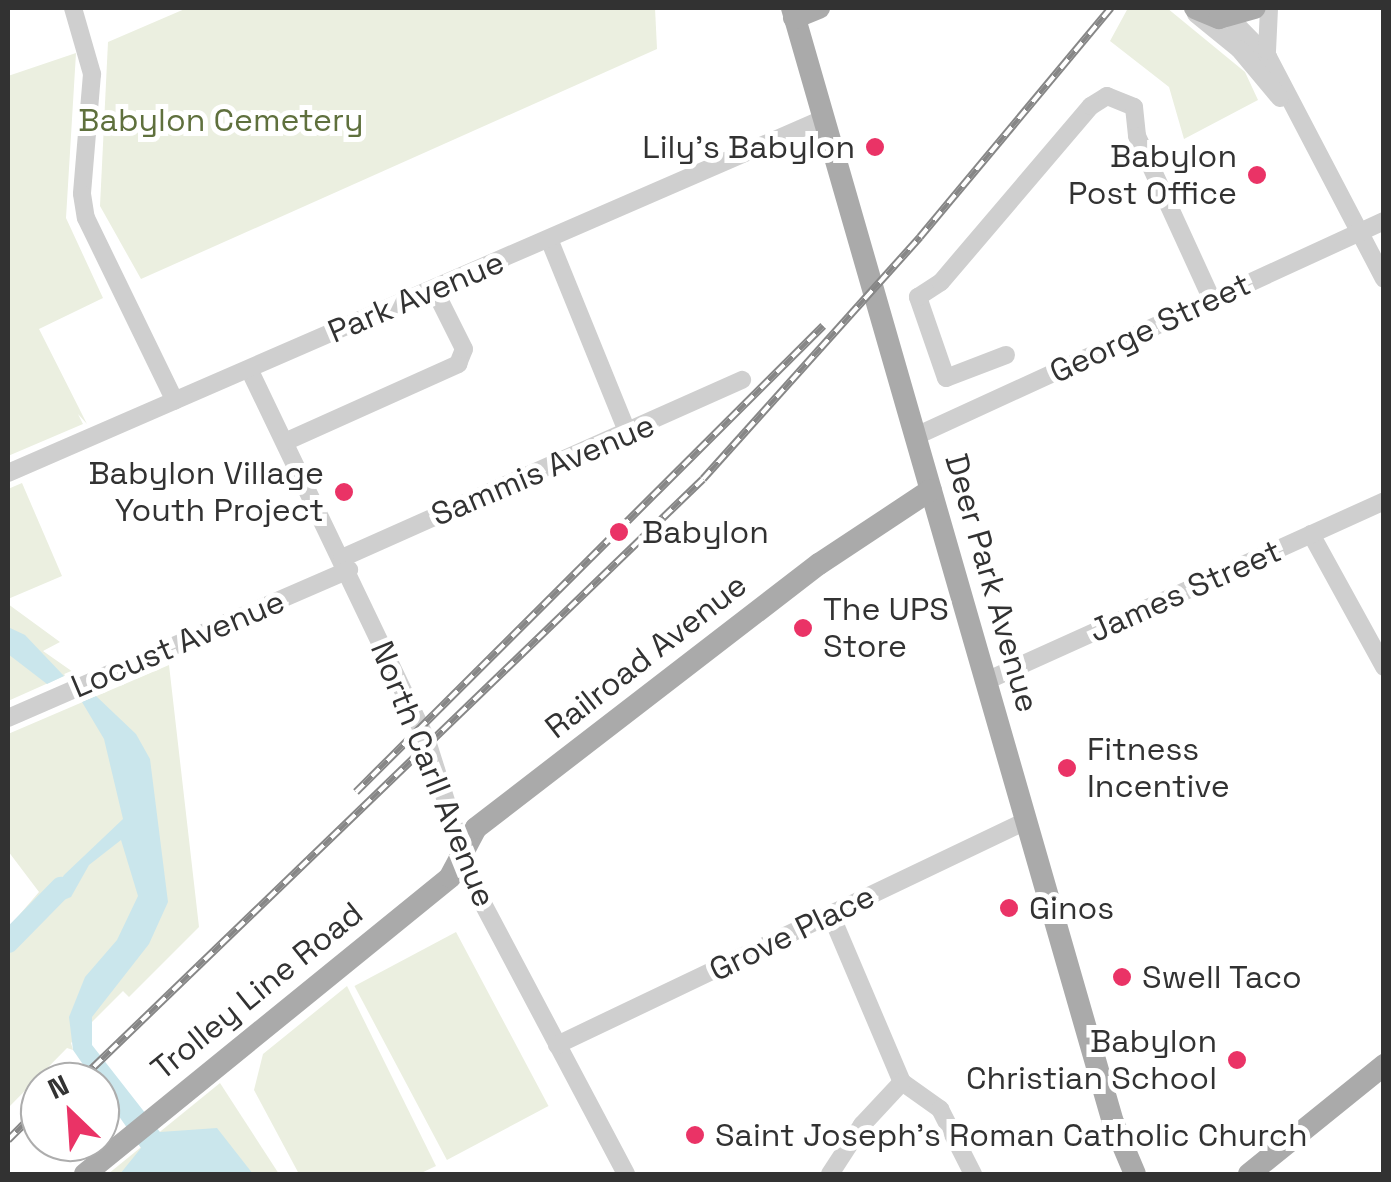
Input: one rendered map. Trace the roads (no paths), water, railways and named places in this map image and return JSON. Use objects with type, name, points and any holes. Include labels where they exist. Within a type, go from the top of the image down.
[{"type":"main road","points":[[793,13],[819,8]]},
{"type":"main road","points":[[1192,8],[1255,8]]},
{"type":"main road","name":"Deer Park Avenue","points":[[793,13],[1113,1122],[1135,1174]]},
{"type":"main road","name":"Railroad Avenue","points":[[462,852],[476,828],[820,564],[931,490]]},
{"type":"main road","name":"Trolley Line Road","points":[[85,1174],[450,877],[462,852]]},
{"type":"main road","points":[[1249,1174],[1384,1065]]},
{"type":"street","points":[[73,8],[92,74],[82,194],[86,218],[175,401]]},
{"type":"street","points":[[1192,8],[1239,48],[1308,138]]},
{"type":"street","points":[[1268,56],[1269,8]]},
{"type":"street","points":[[1228,11],[1239,48]]},
{"type":"street","points":[[1228,11],[1268,56],[1384,280]]},
{"type":"street","points":[[1006,355],[946,378],[918,297],[941,282],[1091,106],[1107,96],[1134,106],[1137,136],[1212,300]]},
{"type":"street","name":"Park Avenue","points":[[8,473],[823,119]]},
{"type":"street","name":"George Street","points":[[916,436],[1384,220]]},
{"type":"street","points":[[549,239],[628,434]]},
{"type":"street","points":[[286,441],[458,364],[464,349],[434,289]]},
{"type":"street","name":"North Carll Avenue","points":[[249,370],[346,564],[427,741],[462,852],[626,1174]]},
{"type":"street","name":"Sammis Avenue","points":[[346,564],[742,380]]},
{"type":"street","name":"James Street","points":[[986,681],[1384,502]]},
{"type":"street","points":[[1311,534],[1384,667]]},
{"type":"street","name":"Locust Avenue","points":[[8,718],[346,564]]},
{"type":"street","name":"Grove Place","points":[[558,1045],[1026,821]]},
{"type":"street","points":[[831,915],[902,1082],[940,1109],[973,1174]]},
{"type":"street","points":[[830,1174],[862,1124],[902,1082]]},
{"type":"water","points":[[8,627],[25,635],[64,676],[47,684],[8,654]]},
{"type":"water","points":[[96,696],[136,734],[150,759],[168,902],[149,944],[92,1017],[92,1045],[105,1062],[81,1062],[73,1050],[69,1017],[85,977],[117,940],[138,896],[121,840],[89,865],[71,897],[44,908],[64,875],[123,819],[104,739],[82,702]]},
{"type":"water","points":[[120,1081],[160,1132],[217,1128],[253,1174],[120,1174],[141,1148],[120,1118]]},
{"type":"waterway","points":[[8,942],[61,888]]},
{"type":"railway","points":[[99,1062],[703,479],[920,237],[1111,8]]},
{"type":"railway","points":[[356,792],[823,326]]},
{"type":"railway","points":[[8,1140],[20,1128]]},
{"type":"place","name":"Lily's Babylon","points":[[875,147]]},
{"type":"place","name":"Babylon Post Office","points":[[1257,175]]},
{"type":"place","name":"Babylon Village Youth Project","points":[[344,492]]},
{"type":"place","name":"Babylon","points":[[619,532]]},
{"type":"place","name":"The UPS Store","points":[[803,628]]},
{"type":"place","name":"Fitness Incentive","points":[[1067,768]]},
{"type":"place","name":"Ginos","points":[[1009,908]]},
{"type":"place","name":"Swell Taco","points":[[1122,977]]},
{"type":"place","name":"Babylon Christian School","points":[[1237,1060]]},
{"type":"place","name":"Saint Joseph's Roman Catholic Church","points":[[695,1135]]},
{"type":"park label","name":"Babylon Cemetery","points":[[221,120]]}]
